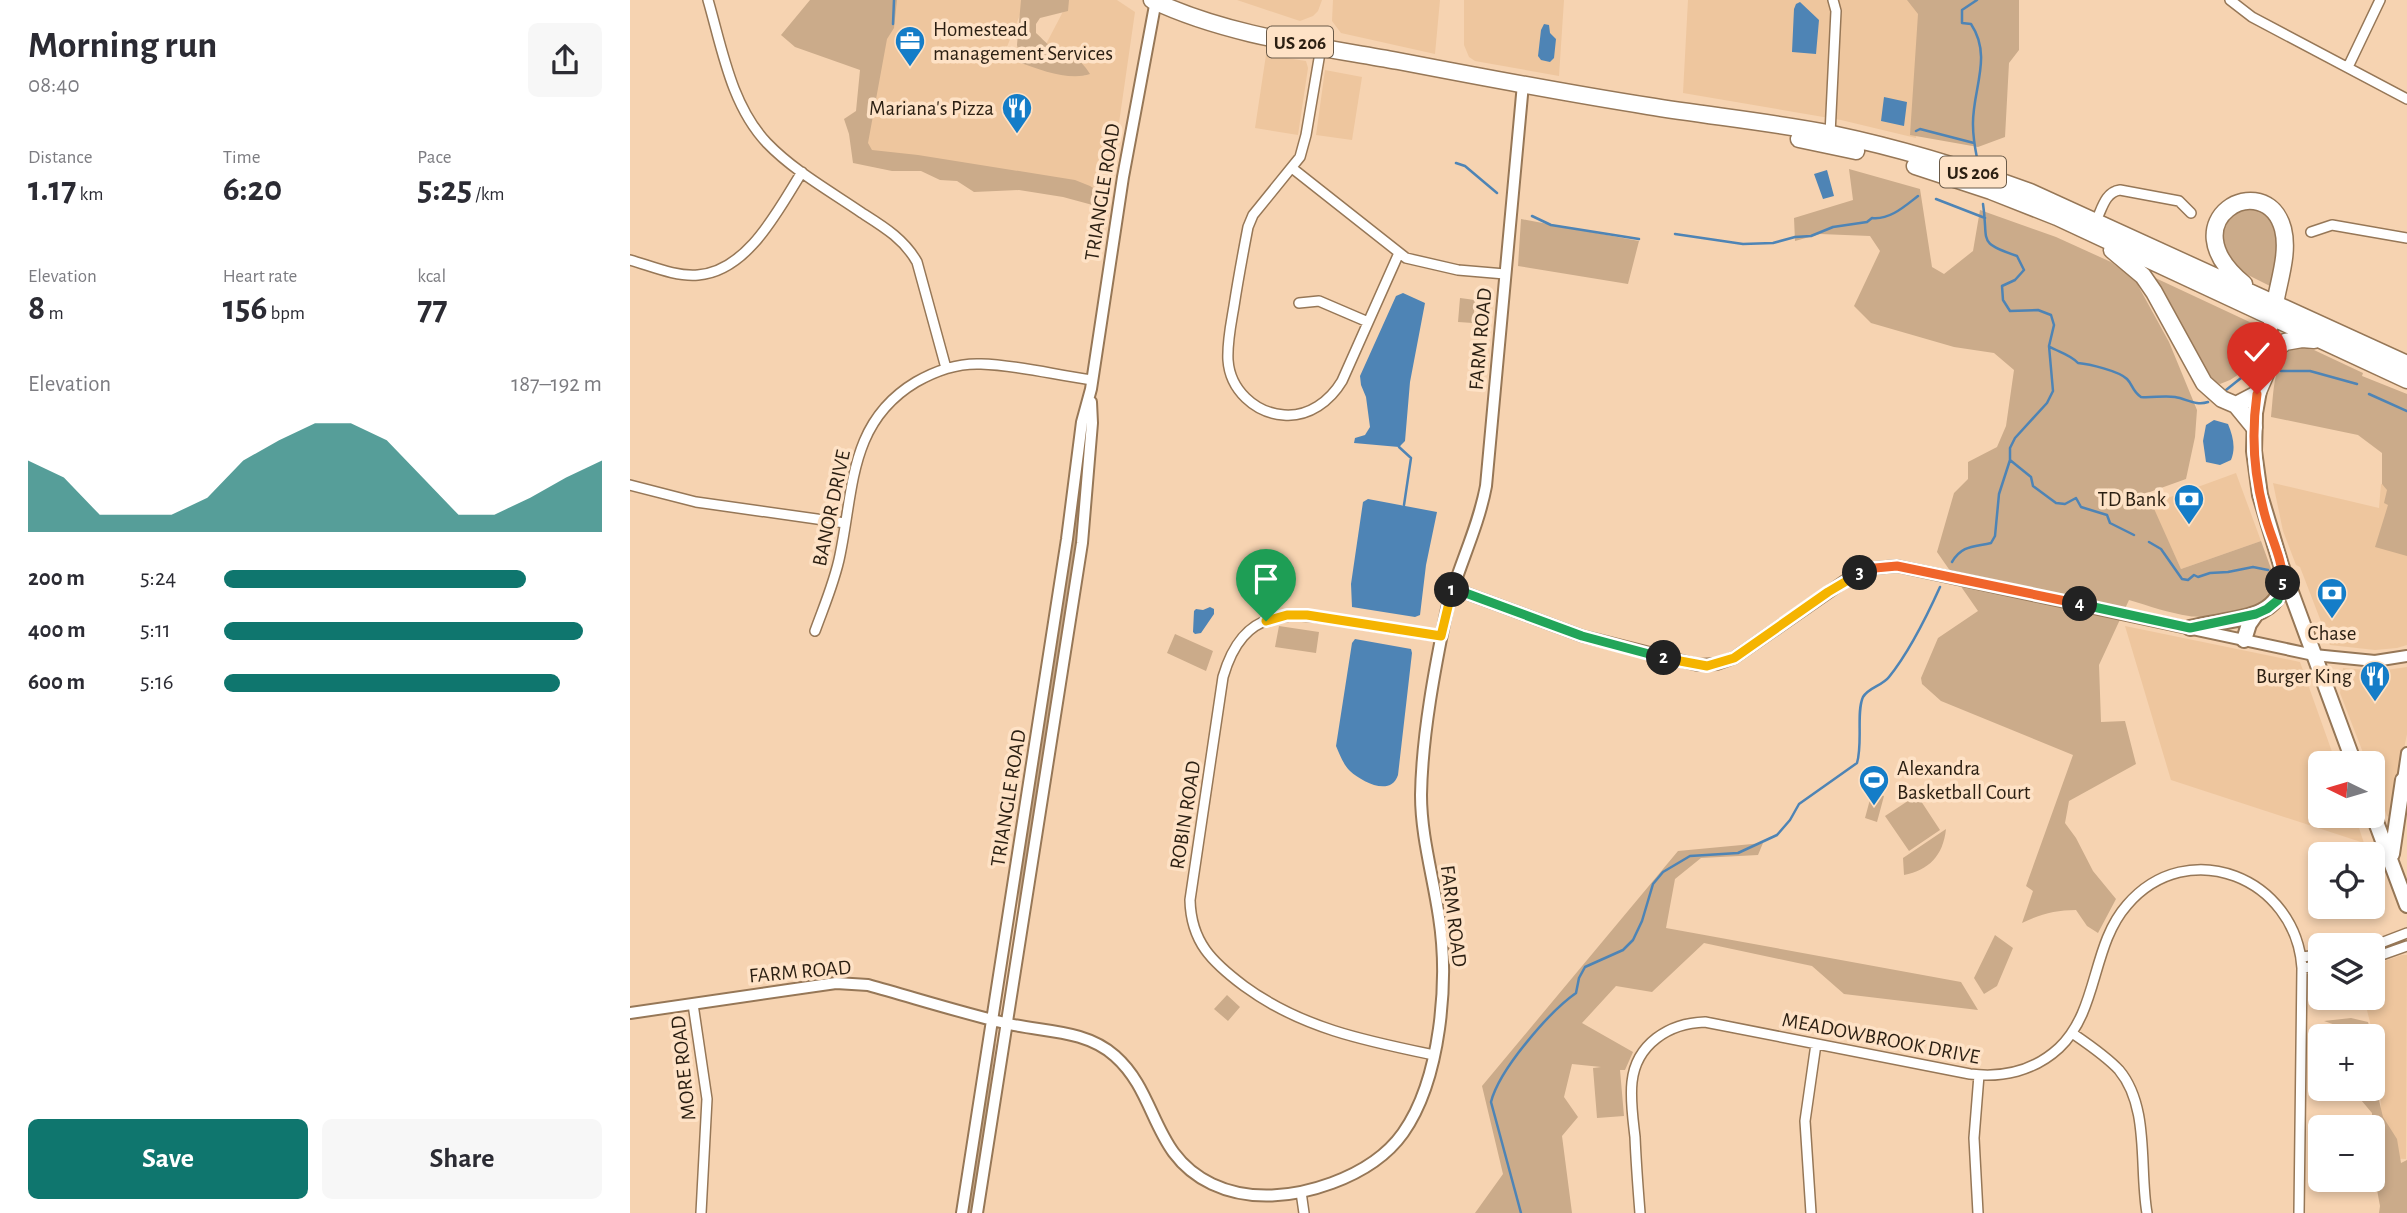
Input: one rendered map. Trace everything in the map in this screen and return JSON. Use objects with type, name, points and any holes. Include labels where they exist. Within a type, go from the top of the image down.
[{"type":"highway","name":"US 206","points":[[1155,1],[1234,29],[1321,47],[1650,107],[1830,134],[1906,152],[2030,192],[2093,227],[2269,306]]},
{"type":"highway","name":"US 206","points":[[1650,107],[1915,166],[2093,227],[2269,306]]},
{"type":"highway","points":[[2269,306],[2285,248],[2283,228],[2273,211],[2254,201],[2244,201],[2227,209],[2220,217],[2214,237],[2224,266],[2269,306],[2325,342],[2407,380]]},
{"type":"highway","points":[[2093,227],[2143,276],[2204,383],[2222,399],[2236,405],[2254,426]]},
{"type":"highway","points":[[2269,306],[2407,364]]},
{"type":"highway","points":[[2236,405],[2257,394],[2276,350],[2285,342],[2302,339],[2325,342]]},
{"type":"main road","points":[[2269,306],[2254,426],[2260,495],[2281,565],[2350,751]]},
{"type":"main road","points":[[2190,628],[2256,614],[2273,605],[2281,593],[2281,565]]},
{"type":"main road","points":[[2244,640],[2249,624],[2256,614]]},
{"type":"main road","points":[[2391,863],[2392,839],[2403,780]]},
{"type":"main road","points":[[2378,828],[2407,905]]},
{"type":"street","points":[[708,0],[734,87],[747,116],[768,144],[802,172],[891,232],[910,250],[917,262],[946,369]]},
{"type":"street","points":[[1830,134],[1836,11],[1833,0]]},
{"type":"street","points":[[2230,0],[2252,17],[2407,99]]},
{"type":"street","points":[[2347,67],[2380,0]]},
{"type":"street","name":"TRIANGLE ROAD","points":[[962,1213],[1068,539],[1082,422],[1091,384],[1155,1]]},
{"type":"street","points":[[1321,47],[1300,157],[1253,215],[1248,226],[1228,346],[1229,368],[1236,385],[1248,401],[1270,413],[1290,415],[1314,408],[1337,390],[1399,253]]},
{"type":"street","name":"FARM ROAD","points":[[630,1013],[836,983],[854,983],[1008,1024],[1082,1037],[1115,1056],[1140,1087],[1159,1132],[1174,1155],[1188,1169],[1207,1182],[1241,1194],[1273,1196],[1301,1192],[1345,1179],[1390,1149],[1414,1116],[1434,1055],[1442,1003],[1443,957],[1439,917],[1426,851],[1421,793],[1423,757],[1441,636],[1452,588],[1478,519],[1486,486],[1523,84]]},
{"type":"street","points":[[1292,168],[1399,253],[1416,261],[1458,270],[1505,274]]},
{"type":"street","points":[[630,260],[697,275],[725,267],[746,252],[802,172]]},
{"type":"street","points":[[2093,227],[2113,191],[2179,201],[2191,213]]},
{"type":"street","points":[[2311,232],[2332,225],[2407,238]]},
{"type":"street","points":[[1299,303],[1319,301],[1368,322]]},
{"type":"street","name":"BANOR DRIVE","points":[[814,631],[840,556],[859,452],[876,418],[904,390],[926,376],[946,369],[981,364],[1091,384]]},
{"type":"street","name":"TRIANGLE ROAD","points":[[977,1213],[1082,543],[1092,423],[1091,384]]},
{"type":"street","points":[[630,485],[696,502],[845,523]]},
{"type":"street","points":[[1452,588],[1582,636],[1698,665],[1717,664],[1734,658],[1852,576],[1882,566],[1918,569],[2315,655],[2375,661],[2407,656]]},
{"type":"street","name":"ROBIN ROAD","points":[[1434,1055],[1359,1039],[1315,1026],[1275,1007],[1236,980],[1208,954],[1197,938],[1190,913],[1190,900],[1223,677],[1232,652],[1239,642],[1256,626],[1266,621],[1296,614],[1441,636]]},
{"type":"street","points":[[2403,780],[2407,753]]},
{"type":"street","name":"MEADOWBROOK DRIVE","points":[[1640,1213],[1632,1086],[1637,1062],[1649,1044],[1674,1027],[1705,1022],[1979,1075],[2013,1073],[2036,1064],[2072,1034],[2082,1016],[2107,940],[2118,916],[2143,889],[2170,875],[2192,870],[2234,875],[2256,885],[2274,901],[2290,922],[2298,941],[2302,968],[2299,1213]]},
{"type":"street","points":[[2385,941],[2407,933]]},
{"type":"street","points":[[2385,954],[2407,946]]},
{"type":"street","points":[[2301,957],[2308,957]]},
{"type":"street","points":[[2302,968],[2308,968]]},
{"type":"street","name":"MORE ROAD","points":[[693,1004],[708,1099],[701,1213]]},
{"type":"street","points":[[2072,1034],[2113,1064],[2132,1092],[2138,1112],[2147,1213]]},
{"type":"street","points":[[1811,1213],[1805,1121],[1816,1044]]},
{"type":"street","points":[[1978,1213],[1974,1138],[1979,1075]]},
{"type":"street","points":[[1301,1192],[1304,1213]]},
{"type":"shaded area","points":[[810,0],[897,0],[894,28],[887,39],[868,143],[872,150],[1075,180],[1103,194],[1106,203],[1100,207],[1063,197],[1019,190],[974,192],[957,181],[940,180],[921,171],[892,171],[853,163],[844,119],[856,111],[860,70],[795,47],[781,35]]},
{"type":"shaded area","points":[[887,0],[1026,0],[1002,59],[1086,76],[1044,48],[1069,0],[1117,0],[1135,12],[1108,199],[858,152]]},
{"type":"shaded area","points":[[1021,0],[1069,0],[1068,11],[1040,18],[1036,24],[1036,33],[1051,47],[1078,60],[1090,74],[1064,75],[1021,63],[1017,45]]},
{"type":"shaded area","points":[[1237,0],[1322,0],[1313,16],[1300,21]]},
{"type":"shaded area","points":[[1333,0],[1440,0],[1435,54],[1341,33],[1332,21]]},
{"type":"shaded area","points":[[1464,0],[1564,0],[1559,76],[1475,61],[1469,57],[1464,45]]},
{"type":"shaded area","points":[[1688,0],[1924,0],[1916,138],[1841,120],[1683,93]]},
{"type":"shaded area","points":[[1907,0],[2019,0],[2019,50],[2009,63],[2005,137],[1978,147],[1910,135],[1918,14]]},
{"type":"shaded area","points":[[1266,55],[1306,61],[1308,68],[1298,135],[1255,128]]},
{"type":"shaded area","points":[[1325,70],[1362,77],[1352,140],[1316,135]]},
{"type":"shaded area","points":[[1849,169],[1920,189],[1932,267],[1944,274],[1973,251],[1980,210],[2056,237],[2111,262],[2135,280],[2169,342],[2197,410],[2195,437],[2186,479],[2147,493],[2181,569],[2261,541],[2274,577],[2273,593],[2266,599],[2245,609],[2221,615],[2189,616],[2129,600],[2099,665],[2101,722],[2125,721],[2136,764],[2069,801],[2065,823],[2093,871],[2116,899],[2098,933],[2087,926],[2076,910],[2049,913],[2022,923],[2033,891],[2026,886],[2073,755],[1941,701],[1922,684],[1921,678],[1938,638],[1978,611],[1937,552],[1954,493],[1968,479],[1968,462],[1997,447],[2006,426],[2014,370],[1994,353],[1954,347],[1871,323],[1854,306],[1880,251],[1870,236],[1820,234],[1795,241],[1794,218],[1853,200]]},
{"type":"shaded area","points":[[2240,206],[2269,213],[2281,248],[2272,287],[2244,273],[2219,249],[2217,231]]},
{"type":"shaded area","points":[[1521,219],[1639,241],[1628,284],[1518,266]]},
{"type":"shaded area","points":[[2149,275],[2256,325],[2256,341],[2250,367],[2220,384],[2213,380]]},
{"type":"shaded area","points":[[1460,298],[1475,300],[1473,323],[1458,322]]},
{"type":"shaded area","points":[[2295,347],[2314,350],[2363,373],[2362,376],[2407,394],[2407,556],[2375,547],[2388,505],[2384,503],[2387,490],[2382,484],[2382,453],[2358,435],[2271,417],[2278,369],[2287,353]]},
{"type":"shaded area","points":[[2236,473],[2261,541],[2181,569],[2151,504]]},
{"type":"shaded area","points":[[2273,483],[2379,508],[2381,484],[2407,492],[2407,645],[2375,650],[2330,645],[2283,531]]},
{"type":"shaded area","points":[[1079,498],[1080,529],[1006,994],[1018,914],[1019,885]]},
{"type":"shaded area","points":[[1279,626],[1319,632],[1316,653],[1275,647]]},
{"type":"shaded area","points":[[2125,626],[2300,662],[2332,751],[2308,751],[2308,825],[2171,780]]},
{"type":"shaded area","points":[[1175,634],[1213,651],[1206,671],[1167,653]]},
{"type":"shaded area","points":[[2407,667],[2407,734],[2390,817],[2385,811],[2385,751],[2362,751],[2340,693],[2343,668],[2379,671]]},
{"type":"shaded area","name":"Alexandra Basketball Court","points":[[1872,792],[1884,796],[1877,822],[1865,818]]},
{"type":"shaded area","points":[[1917,795],[1940,830],[1909,851],[1885,816]]},
{"type":"shaded area","points":[[2318,828],[2359,828],[2364,842]]},
{"type":"shaded area","points":[[1946,829],[1942,847],[1933,860],[1921,870],[1904,875],[1903,858]]},
{"type":"shaded area","points":[[1763,843],[1758,855],[1701,858],[1675,879],[1666,928],[1961,982],[1978,1010],[1844,994],[1812,966],[1704,943],[1652,992],[1616,986],[1582,1023],[1633,1052],[1625,1070],[1620,1070],[1624,1116],[1597,1118],[1593,1068],[1601,1067],[1572,1064],[1564,1097],[1578,1117],[1562,1136],[1572,1213],[1475,1213],[1503,1174],[1482,1086],[1678,851]]},
{"type":"shaded area","points":[[1995,935],[2013,948],[1997,986],[1984,994],[1974,978]]},
{"type":"shaded area","points":[[2407,955],[2406,1159],[2385,1158],[2385,1115],[2381,1115],[2381,1101],[2385,1101],[2385,1024],[2370,1024],[2367,1010],[2385,1010],[2385,961]]},
{"type":"shaded area","points":[[1227,995],[1240,1007],[1228,1021],[1214,1009]]},
{"type":"shaded area","points":[[2351,1018],[2369,1024],[2333,1024],[2324,1021]]},
{"type":"shaded area","points":[[996,1042],[973,1213],[966,1213],[991,1056]]},
{"type":"shaded area","points":[[2362,1101],[2379,1101],[2383,1115],[2372,1113]]},
{"type":"shaded area","points":[[2385,1120],[2397,1139],[2401,1163],[2407,1160],[2407,1213],[2379,1213],[2377,1192],[2385,1192]]},
{"type":"water","points":[[1800,2],[1819,20],[1816,54],[1792,52],[1794,9]]},
{"type":"water","points":[[1544,24],[1549,25],[1550,33],[1556,39],[1554,58],[1550,62],[1541,60],[1538,56]]},
{"type":"water","points":[[1884,97],[1907,102],[1904,126],[1881,121]]},
{"type":"water","points":[[1827,170],[1834,196],[1823,199],[1814,174]]},
{"type":"water","points":[[1403,293],[1425,303],[1410,382],[1405,441],[1399,447],[1354,443],[1355,438],[1365,435],[1370,427],[1360,376],[1396,296]]},
{"type":"water","points":[[2214,420],[2228,424],[2233,442],[2231,460],[2220,465],[2206,462],[2203,441],[2206,425]]},
{"type":"water","points":[[1368,499],[1437,512],[1426,565],[1420,615],[1415,617],[1352,607],[1351,584],[1363,502]]},
{"type":"water","points":[[1210,607],[1214,609],[1214,614],[1201,633],[1195,634],[1194,611]]},
{"type":"water","points":[[1355,639],[1411,649],[1412,653],[1398,775],[1389,785],[1369,783],[1355,775],[1345,765],[1336,746],[1352,643]]},
{"type":"waterway","points":[[893,24],[894,0]]},
{"type":"waterway","points":[[1977,0],[1962,10],[1962,23],[1971,24],[1980,49],[1980,74],[1973,125],[1977,158]]},
{"type":"waterway","points":[[1916,131],[1920,129],[1974,143]]},
{"type":"waterway","points":[[1456,163],[1465,166],[1497,193]]},
{"type":"waterway","points":[[1675,234],[1743,244],[1773,243],[1885,217],[1918,196]]},
{"type":"waterway","points":[[1936,199],[1985,218]]},
{"type":"waterway","points":[[1952,562],[1964,550],[1991,543],[1995,536],[1999,494],[2010,460],[2010,448],[2015,438],[2047,403],[2053,391],[2049,346],[2054,325],[2051,315],[2038,310],[2010,311],[2003,300],[2002,286],[2015,280],[2024,270],[2017,256],[1995,247],[1987,239],[1983,204]]},
{"type":"waterway","points":[[1532,216],[1551,225],[1639,239]]},
{"type":"waterway","points":[[2050,347],[2078,363],[2118,373],[2129,381],[2141,397],[2171,396],[2195,403],[2208,402]]},
{"type":"waterway","points":[[2281,371],[2310,371],[2357,384]]},
{"type":"waterway","points":[[2226,390],[2241,378],[2245,378]]},
{"type":"waterway","points":[[2369,394],[2407,411]]},
{"type":"waterway","points":[[1399,445],[1411,458],[1404,505]]},
{"type":"waterway","points":[[2010,460],[2031,477],[2033,486],[2056,503],[2065,504],[2076,498],[2081,507],[2107,515],[2110,523],[2134,535]]},
{"type":"waterway","points":[[2149,542],[2161,549],[2182,579],[2253,567],[2268,570]]},
{"type":"waterway","points":[[1521,1213],[1491,1102],[1514,1058],[1539,1027],[1576,993],[1585,967],[1623,950],[1633,940],[1653,884],[1663,872],[1690,856],[1738,853],[1777,835],[1799,804],[1857,763],[1863,697],[1886,680],[1897,667],[1940,587]]},
{"type":"place","name":"Homestead management Services","points":[[910,68]]},
{"type":"place","name":"Mariana's Pizza","points":[[1017,135]]},
{"type":"place","name":"TD Bank","points":[[2189,526]]},
{"type":"place","name":"Chase","points":[[2332,620]]},
{"type":"place","name":"Burger King","points":[[2375,703]]},
{"type":"place","name":"Alexandra Basketball Court","points":[[1874,807]]},
{"type":"route","points":[[1266,621],[1296,614],[1441,636],[1452,588],[1582,636],[1707,666],[1734,658],[1852,576],[1882,566],[1897,566],[1949,576],[2190,628],[2256,614],[2278,600],[2283,579],[2257,477],[2254,426],[2257,394]]}]
